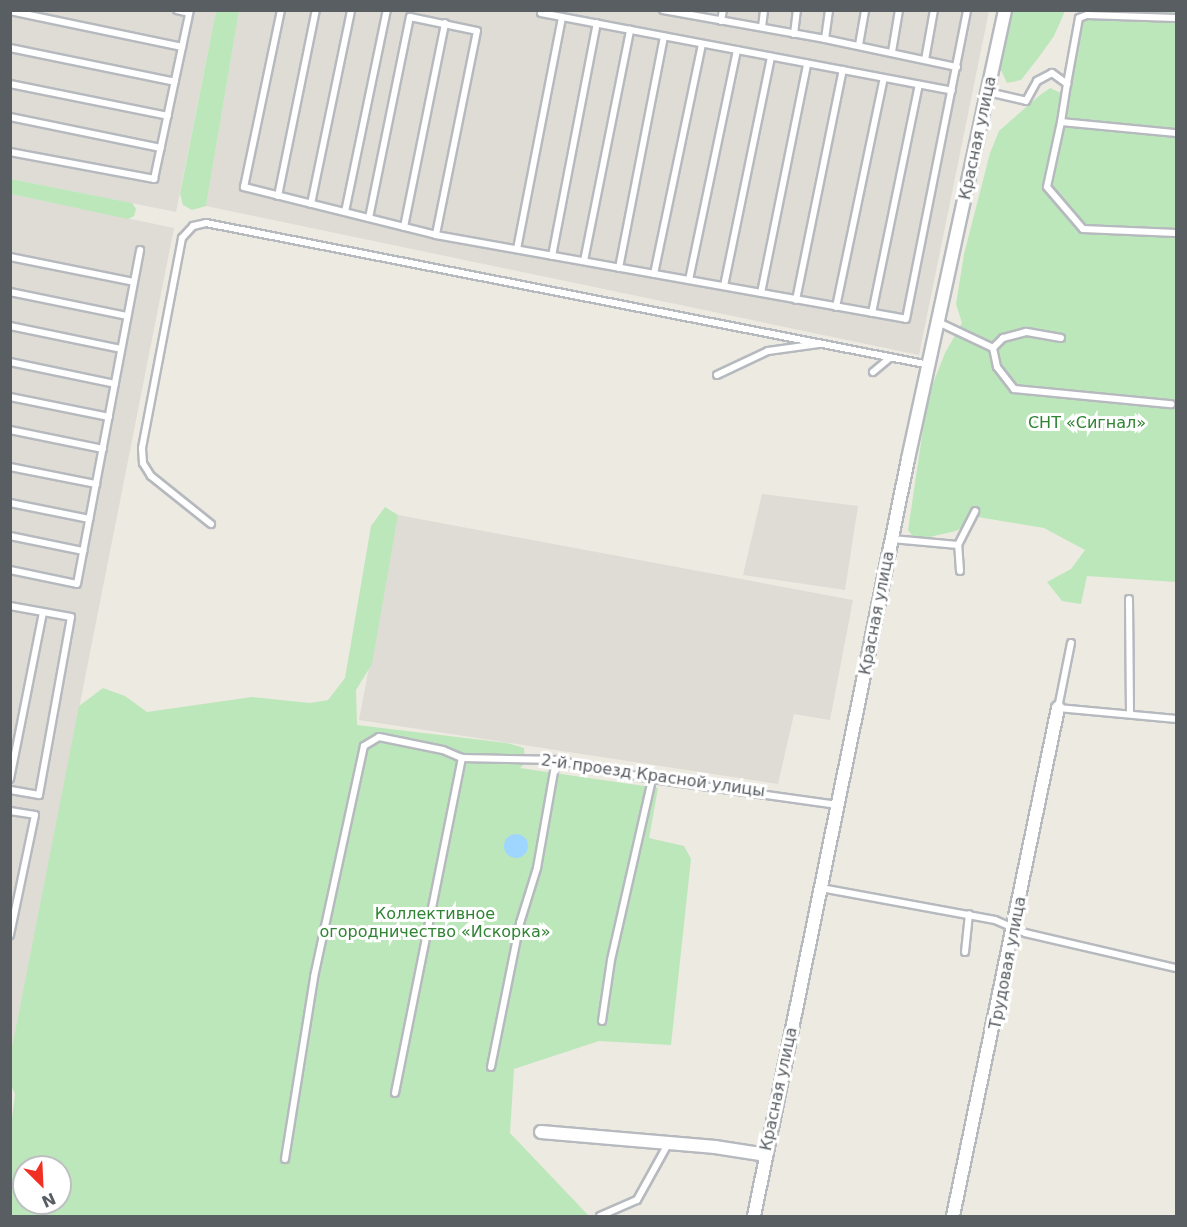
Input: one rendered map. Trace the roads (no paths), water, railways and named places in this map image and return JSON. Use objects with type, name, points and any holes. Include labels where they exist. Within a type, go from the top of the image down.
[{"type":"street","name":"Красная улица","points":[[754,1216],[927,364],[1005,10]]},
{"type":"street","name":"Трудовая улица","points":[[953,1216],[1015,927],[1058,708]]},
{"type":"street","points":[[541,1132],[668,1143],[766,1155]]},
{"type":"lane","points":[[10,152],[154,180],[190,12],[177,10]]},
{"type":"lane","points":[[281,10],[243,187],[436,234],[906,319],[967,10]]},
{"type":"lane","points":[[278,195],[315,10]]},
{"type":"lane","points":[[311,204],[351,10]]},
{"type":"lane","points":[[345,212],[387,10]]},
{"type":"lane","points":[[663,10],[859,45],[957,67]]},
{"type":"lane","points":[[721,21],[723,10]]},
{"type":"lane","points":[[762,27],[764,10]]},
{"type":"lane","points":[[794,34],[797,10]]},
{"type":"lane","points":[[825,39],[829,10]]},
{"type":"lane","points":[[859,45],[865,10]]},
{"type":"lane","points":[[892,52],[899,10]]},
{"type":"lane","points":[[925,60],[934,10]]},
{"type":"lane","points":[[10,11],[182,47]]},
{"type":"lane","points":[[541,13],[952,91]]},
{"type":"lane","points":[[1176,18],[1087,15],[1079,18],[1047,187],[1083,229],[1176,233]]},
{"type":"lane","points":[[369,218],[410,17],[445,23],[477,31],[436,234]]},
{"type":"lane","points":[[517,249],[562,17]]},
{"type":"lane","points":[[404,227],[445,23]]},
{"type":"lane","points":[[552,255],[597,23]]},
{"type":"lane","points":[[584,261],[630,30]]},
{"type":"lane","points":[[620,268],[664,36]]},
{"type":"lane","points":[[654,274],[702,44]]},
{"type":"lane","points":[[10,48],[175,82]]},
{"type":"lane","points":[[689,280],[737,50]]},
{"type":"lane","points":[[724,286],[771,57]]},
{"type":"lane","points":[[761,293],[807,64]]},
{"type":"lane","points":[[796,300],[843,70]]},
{"type":"lane","points":[[988,92],[1026,101],[1037,81],[1052,73],[1067,84]]},
{"type":"lane","points":[[836,307],[884,78]]},
{"type":"lane","points":[[10,84],[168,116]]},
{"type":"lane","points":[[872,313],[919,85]]},
{"type":"lane","points":[[10,117],[161,148]]},
{"type":"lane","points":[[1061,122],[1176,134]]},
{"type":"lane","points":[[211,524],[151,476],[143,463],[142,448],[182,237],[193,226],[206,223],[927,364]]},
{"type":"lane","points":[[10,570],[77,584],[140,250]]},
{"type":"lane","points":[[10,257],[134,282]]},
{"type":"lane","points":[[10,292],[127,316]]},
{"type":"lane","points":[[937,321],[993,348]]},
{"type":"lane","points":[[10,326],[121,349]]},
{"type":"lane","points":[[993,348],[1003,338],[1026,332],[1061,338]]},
{"type":"lane","points":[[717,375],[768,351],[824,344]]},
{"type":"lane","points":[[993,348],[997,367],[1014,389],[1171,404]]},
{"type":"lane","points":[[873,372],[891,357]]},
{"type":"lane","points":[[10,362],[115,384]]},
{"type":"lane","points":[[10,397],[109,417]]},
{"type":"lane","points":[[10,430],[103,449]]},
{"type":"lane","points":[[10,467],[96,484]]},
{"type":"lane","points":[[10,503],[89,519]]},
{"type":"lane","points":[[960,571],[958,545],[975,511]]},
{"type":"lane","points":[[10,536],[84,551]]},
{"type":"lane","points":[[892,539],[958,545]]},
{"type":"lane","points":[[1129,599],[1130,714]]},
{"type":"lane","points":[[10,606],[71,617],[39,795],[10,790]]},
{"type":"lane","points":[[10,779],[43,612]]},
{"type":"lane","points":[[1071,643],[1058,708],[1176,719]]},
{"type":"lane","name":"2-й проезд Красной улицы","points":[[285,1159],[314,976],[364,746],[379,737],[433,747],[462,758],[556,760],[652,779],[838,805]]},
{"type":"lane","points":[[395,1093],[462,758]]},
{"type":"lane","points":[[491,1067],[520,923],[537,868],[556,760]]},
{"type":"lane","points":[[602,1021],[613,949],[652,779]]},
{"type":"lane","points":[[10,811],[35,815],[10,935]]},
{"type":"lane","points":[[820,888],[969,914],[1015,927],[1025,933],[1176,968]]},
{"type":"lane","points":[[965,952],[969,914]]},
{"type":"lane","points":[[600,1216],[638,1200],[668,1143]]},
{"type":"water","points":[[516,834],[524,838],[528,846],[524,854],[516,858],[508,854],[504,846],[508,838]]},
{"type":"park label","name":"СНТ «Сигнал»","points":[[1087,423]]},
{"type":"park label","name":"Коллективное огородничество «Искорка»","points":[[435,923]]}]
